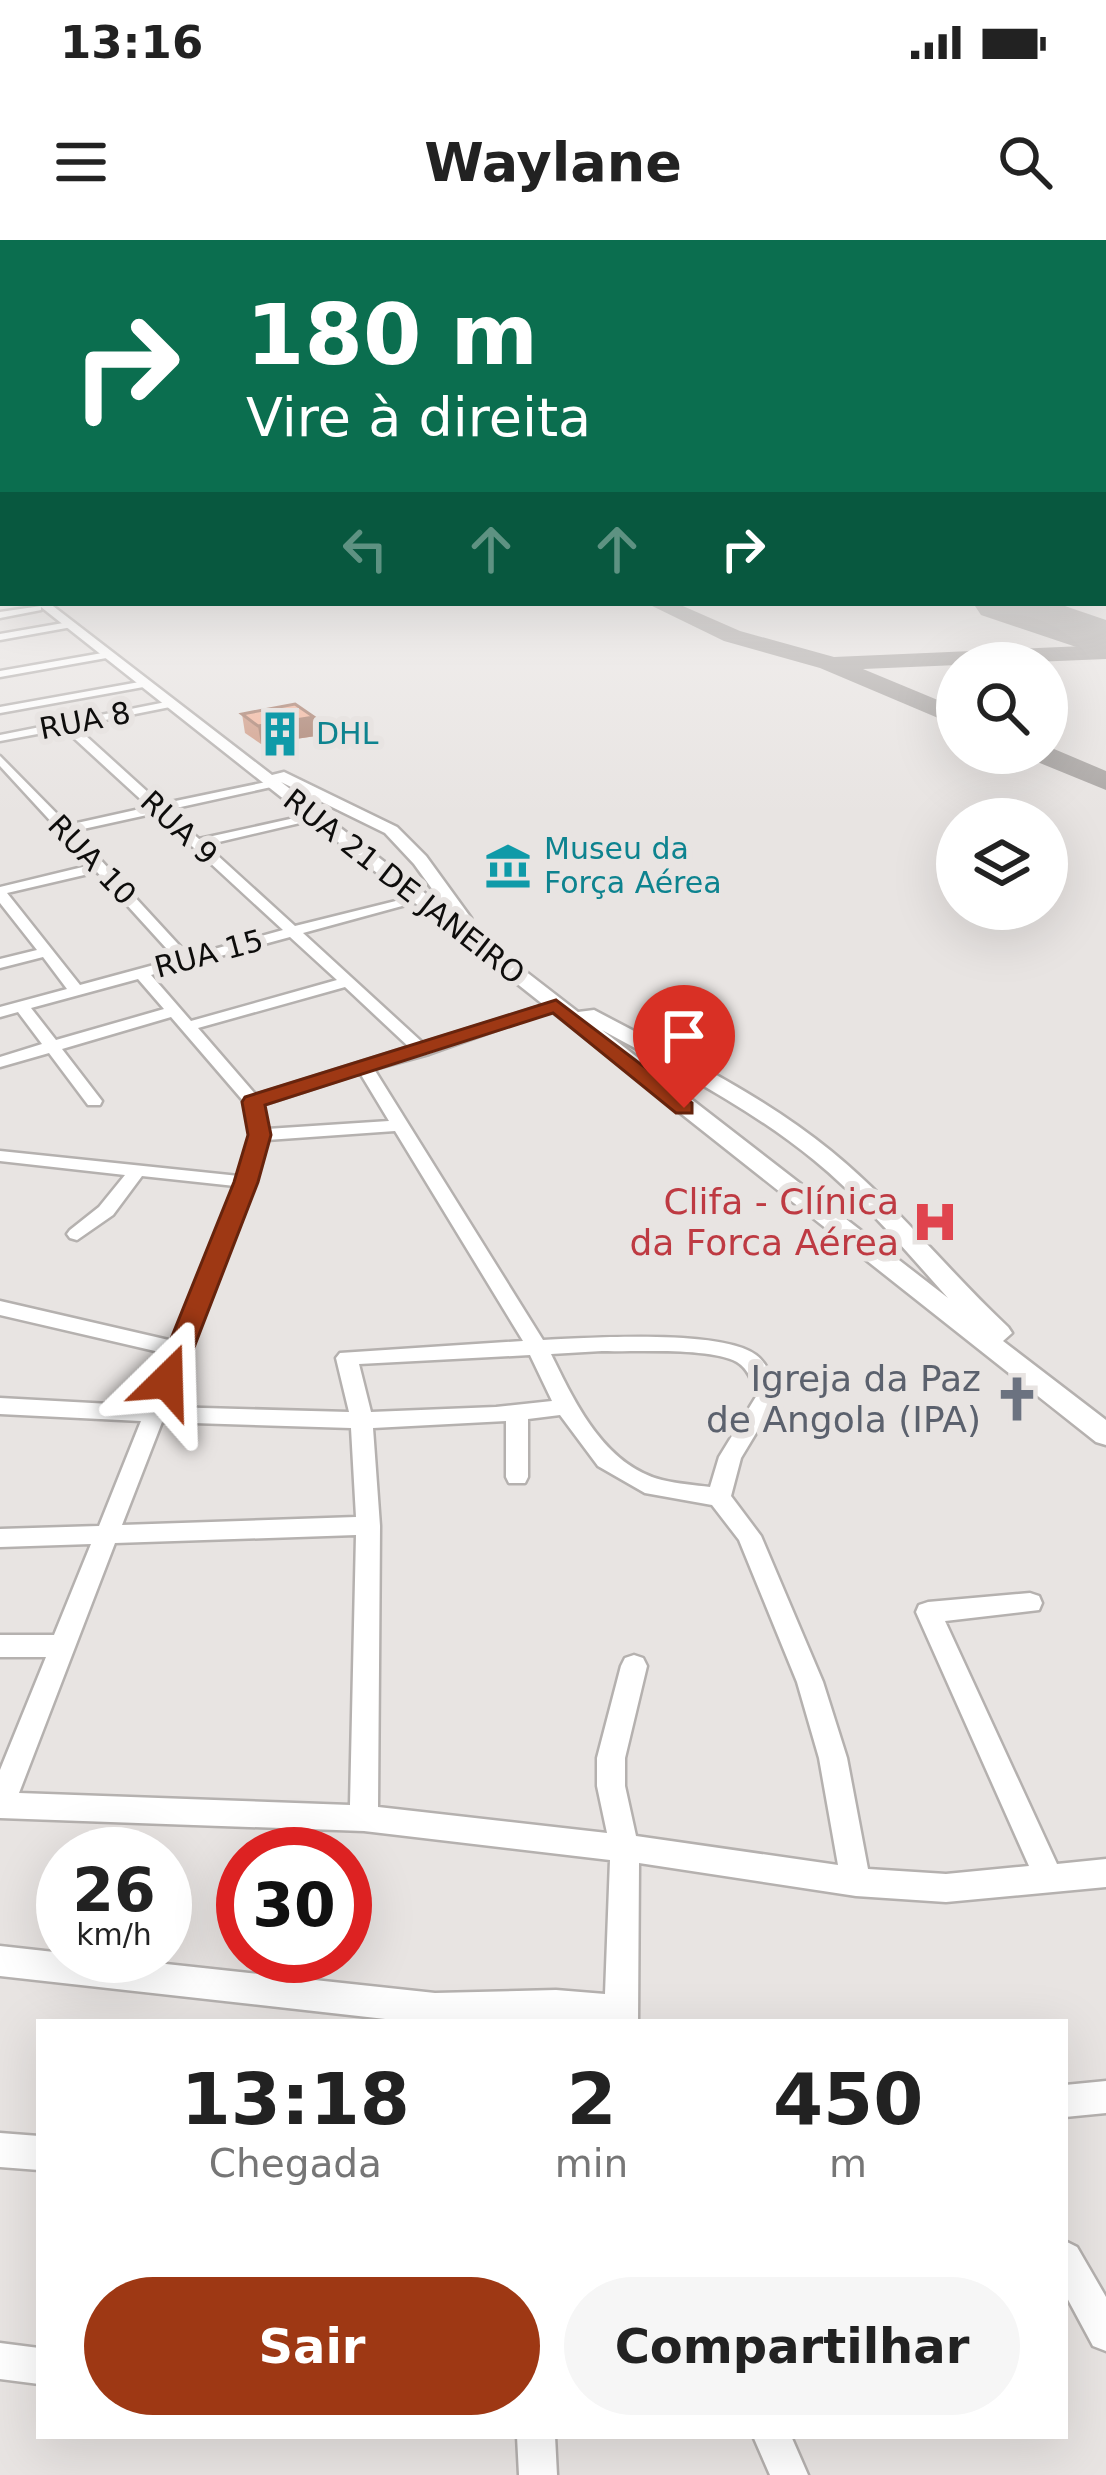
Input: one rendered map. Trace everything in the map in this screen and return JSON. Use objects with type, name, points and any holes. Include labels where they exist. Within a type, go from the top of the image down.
[{"type":"main road","name":"RUA 21 DE JANEIRO","points":[[54,610],[1106,1435]]},
{"type":"main road","name":"RUA 21 DE JANEIRO","points":[[54,610],[256,762],[391,830],[456,912],[589,1015],[712,1078],[812,1148],[883,1212],[991,1325],[1106,1417]]},
{"type":"main road","points":[[345,840],[338,823],[351,818],[365,818],[391,830]]},
{"type":"main road","points":[[663,1091],[720,1121],[743,1118],[744,1107],[712,1078]]},
{"type":"main road","points":[[845,1232],[776,1170],[774,1156],[790,1149],[811,1155],[883,1212]]},
{"type":"street","points":[[0,615],[54,610]]},
{"type":"street","points":[[0,637],[54,610]]},
{"type":"street","points":[[19,734],[1,710],[7,684],[108,655]]},
{"type":"street","points":[[1,710],[145,684]]},
{"type":"street","name":"RUA 8","points":[[0,738],[171,704]]},
{"type":"street","name":"RUA 9","points":[[67,725],[423,1051]]},
{"type":"street","name":"RUA 10","points":[[0,759],[186,961]]},
{"type":"street","points":[[63,830],[272,783]]},
{"type":"street","points":[[196,844],[313,816]]},
{"type":"street","points":[[77,991],[0,892],[101,867]]},
{"type":"street","name":"RUA 15","points":[[0,1012],[419,898]]},
{"type":"street","points":[[0,964],[46,952]]},
{"type":"street","points":[[141,973],[253,1102],[260,1135],[246,1182],[0,1805],[364,1818],[856,1882],[946,1888],[1106,1873]]},
{"type":"street","points":[[185,1027],[347,982]]},
{"type":"street","points":[[21,1006],[94,1101]]},
{"type":"street","points":[[253,1102],[556,1006]]},
{"type":"street","points":[[0,1062],[173,1011]]},
{"type":"street","points":[[365,1068],[537,1347],[566,1407],[606,1460],[628,1477],[682,1494],[719,1496]]},
{"type":"street","points":[[260,1135],[399,1125]]},
{"type":"street","points":[[0,1156],[135,1174],[246,1182]]},
{"type":"street","points":[[77,1234],[106,1211],[135,1174]]},
{"type":"street","points":[[0,1308],[180,1350]]},
{"type":"street","points":[[364,1818],[368,1526],[362,1420],[346,1363],[350,1354],[674,1345],[746,1358],[758,1370],[768,1395],[730,1457],[719,1496]]},
{"type":"street","points":[[0,1406],[362,1420],[517,1414],[566,1407]]},
{"type":"street","points":[[517,1414],[517,1477]]},
{"type":"street","points":[[719,1496],[749,1537],[810,1682],[833,1758],[856,1882]]},
{"type":"street","points":[[0,1538],[368,1526]]},
{"type":"street","points":[[1030,1603],[928,1612],[1050,1880]]},
{"type":"street","points":[[0,1646],[62,1646]]},
{"type":"street","points":[[0,1961],[435,2009],[556,2006],[621,2016],[625,1849],[611,1786],[611,1758],[634,1666]]},
{"type":"street","points":[[1068,2101],[1106,2097]]},
{"type":"street","points":[[0,2150],[36,2152]]},
{"type":"street","points":[[1068,2264],[1106,2333]]},
{"type":"street","points":[[0,2361],[36,2366]]},
{"type":"street","points":[[536,2439],[538,2475]]},
{"type":"street","points":[[773,2439],[789,2475]]},
{"type":"building","points":[[295,704],[314,717],[258,726],[242,714]]},
{"type":"taxiway","points":[[664,606],[732,636],[829,663],[936,709]]},
{"type":"taxiway","points":[[843,662],[1106,652]]},
{"type":"taxiway","points":[[1068,765],[1106,781]]},
{"type":"runway","points":[[1010,606],[1106,639]]},
{"type":"place","name":"DHL","points":[[280,734]]},
{"type":"place","name":"Museu da Força Aérea","points":[[508,866]]},
{"type":"place","name":"Clifa - Clínica da Forca Aérea","points":[[935,1222]]},
{"type":"place","name":"Igreja da Paz de Angola (IPA)","points":[[1017,1399]]},
{"type":"route","points":[[167,1381],[246,1182],[260,1135],[253,1102],[556,1006],[684,1108]]}]
